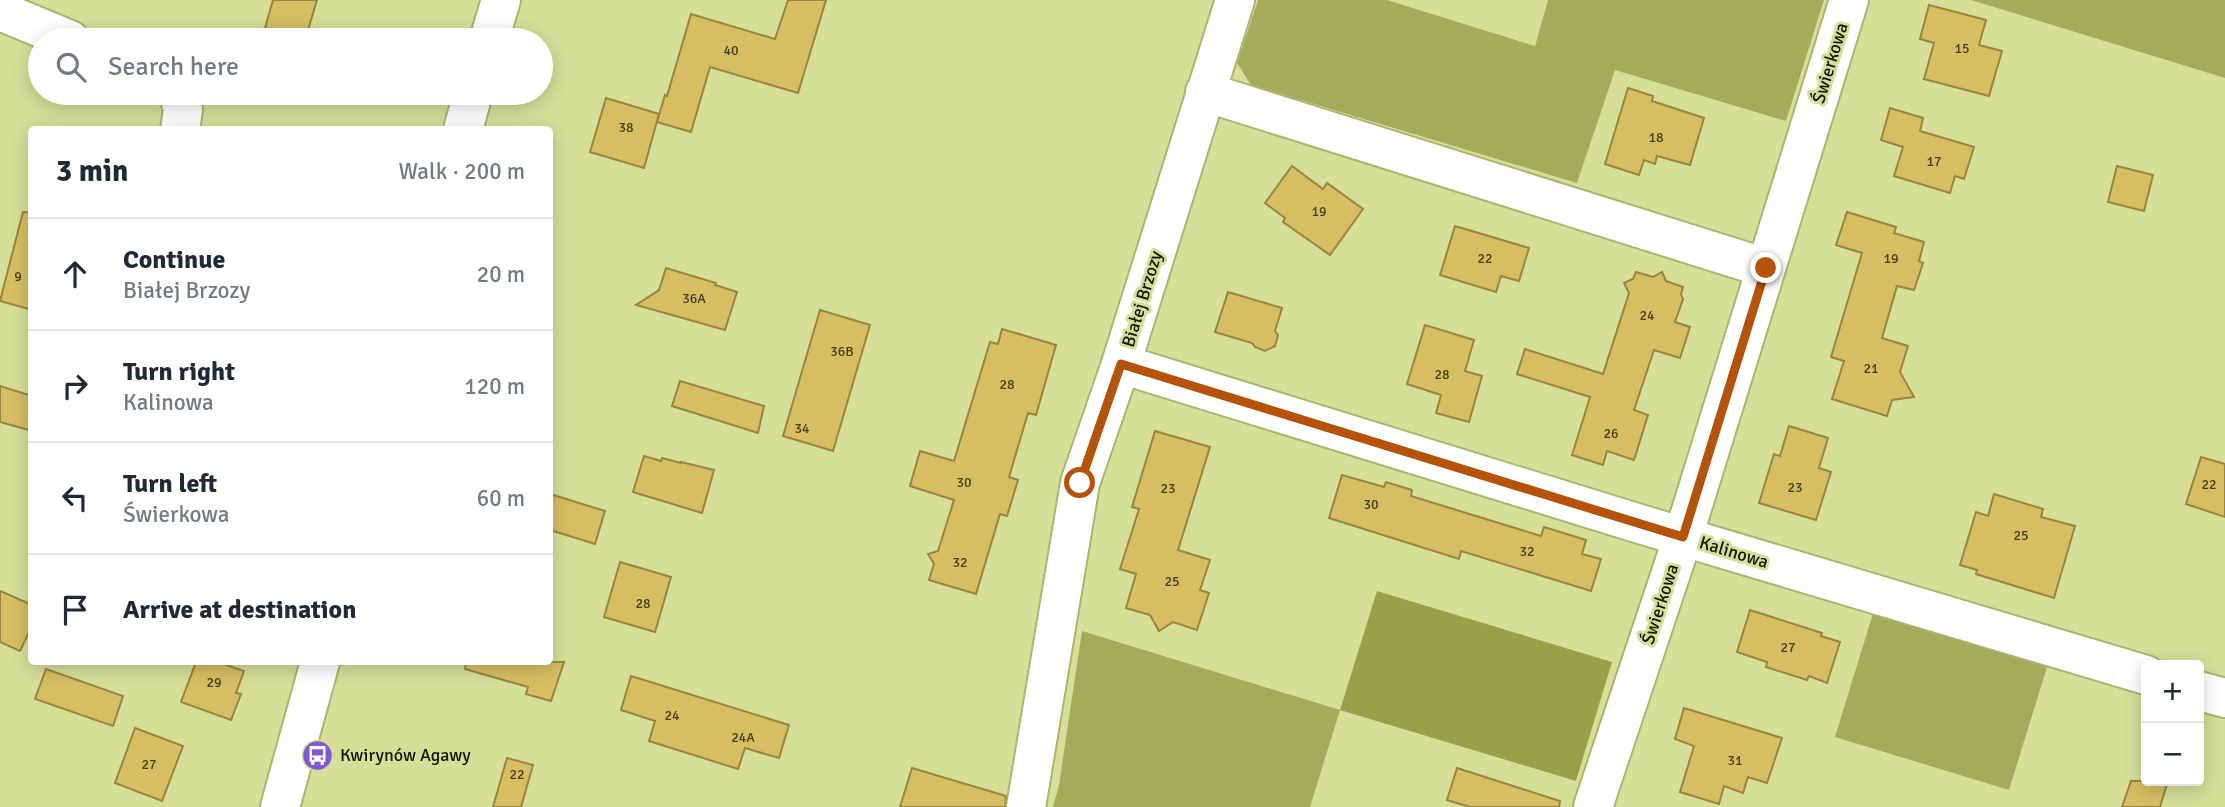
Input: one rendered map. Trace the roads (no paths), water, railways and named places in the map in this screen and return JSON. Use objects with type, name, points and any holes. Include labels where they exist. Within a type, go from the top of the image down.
[{"type":"street","points":[[492,28],[500,0]]},
{"type":"street","name":"Białej Brzozy","points":[[1026,807],[1080,483],[1121,364],[1235,0]]},
{"type":"street","name":"Świerkowa","points":[[1593,807],[1683,537],[1849,0]]},
{"type":"street","points":[[0,11],[41,28]]},
{"type":"street","points":[[1205,92],[1766,268]]},
{"type":"street","points":[[181,126],[182,105]]},
{"type":"street","points":[[464,126],[470,105]]},
{"type":"street","name":"Kalinowa","points":[[1121,364],[1683,537],[2141,674]]},
{"type":"street","points":[[280,807],[319,665]]},
{"type":"street","points":[[2204,692],[2225,698]]},
{"type":"place","name":"Kwirynów Agawy","points":[[317,755]]}]
